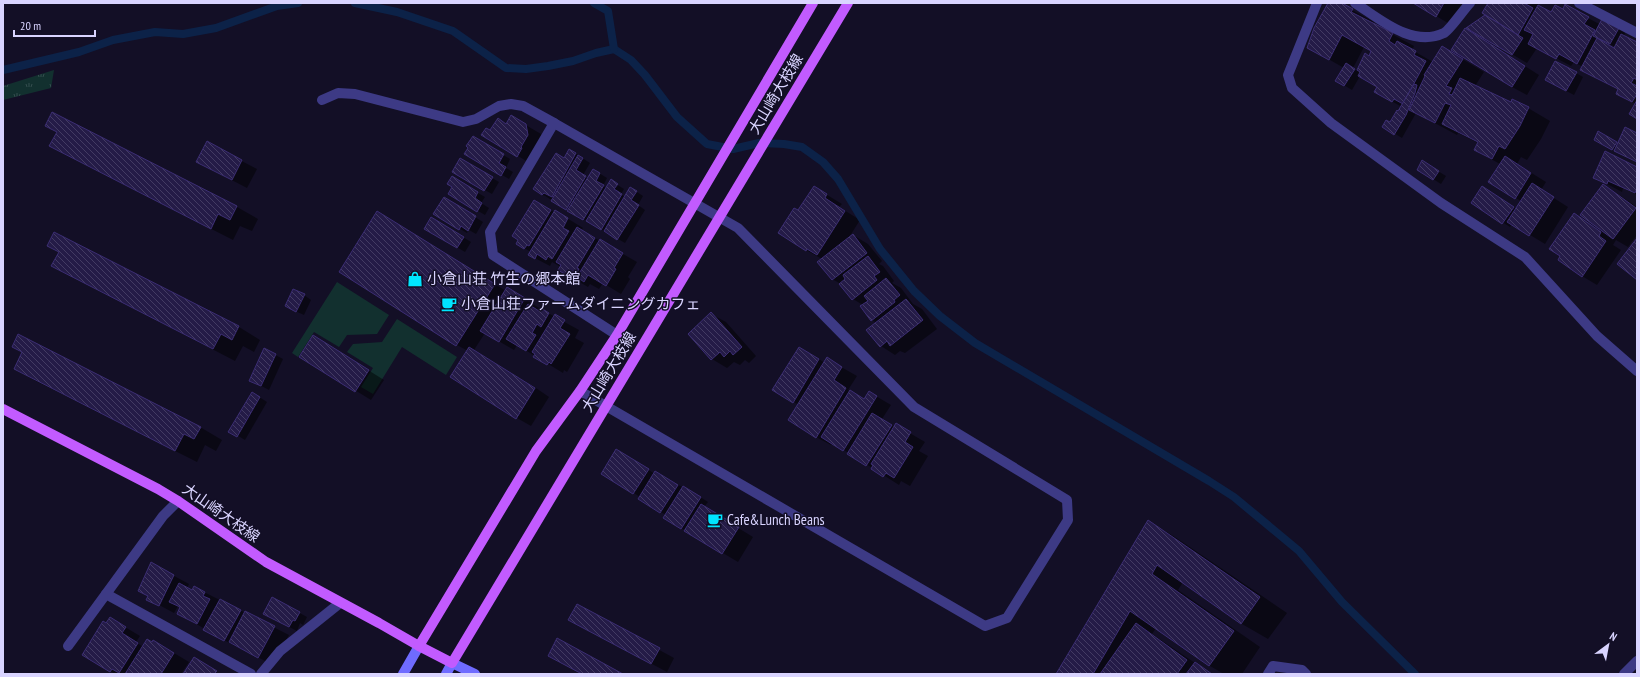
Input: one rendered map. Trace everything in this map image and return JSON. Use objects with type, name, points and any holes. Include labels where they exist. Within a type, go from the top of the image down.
[{"type":"main road","name":"大山崎大枝線","points":[[419,646],[536,451],[617,335],[814,3]]},
{"type":"main road","name":"大山崎大枝線","points":[[3,409],[158,489],[178,501],[266,562],[452,663],[848,3]]},
{"type":"street","points":[[1317,3],[1288,75],[1292,88],[1331,123],[1441,203],[1525,257],[1597,336],[1637,371]]},
{"type":"street","points":[[1355,3],[1406,35],[1424,39],[1445,33],[1470,3]]},
{"type":"street","points":[[1579,3],[1637,33]]},
{"type":"street","points":[[322,100],[338,93],[356,94],[463,122],[476,119],[499,106],[511,104],[523,106],[554,123],[738,228],[914,407],[1067,500],[1068,520],[1007,618],[985,626],[580,390]]},
{"type":"street","points":[[554,123],[490,232],[494,255],[617,335]]},
{"type":"street","points":[[68,646],[163,516],[178,501]]},
{"type":"street","points":[[106,594],[251,674]]},
{"type":"street","points":[[261,674],[280,651],[340,603]]},
{"type":"street","points":[[403,674],[419,646]]},
{"type":"street","points":[[1624,674],[1637,661]]},
{"type":"street","points":[[446,674],[452,663],[475,674]]},
{"type":"street","points":[[1268,674],[1273,666],[1302,670],[1306,674]]},
{"type":"green space","points":[[54,70],[51,88],[3,100],[3,86]]},
{"type":"green space","points":[[337,282],[389,315],[377,334],[347,335],[339,347],[314,332],[298,357],[292,353]]},
{"type":"green space","points":[[397,319],[457,357],[446,375],[402,347],[373,394],[361,387],[373,368],[347,352],[353,344],[382,342]]},
{"type":"building","points":[[1328,3],[1342,3],[1353,9],[1351,12],[1393,33],[1389,41],[1395,45],[1397,41],[1416,51],[1414,55],[1426,61],[1403,104],[1394,99],[1392,102],[1374,92],[1377,87],[1358,76],[1360,72],[1357,70],[1365,53],[1369,56],[1371,51],[1342,35],[1329,60],[1307,48],[1314,28]]},
{"type":"building","points":[[1413,3],[1444,3],[1436,17]]},
{"type":"building","points":[[1488,3],[1524,3],[1533,8],[1518,35],[1482,13]]},
{"type":"building","points":[[1565,4],[1589,17],[1584,24],[1595,30],[1577,64],[1559,54],[1556,59],[1528,44],[1533,34],[1524,30],[1538,5],[1551,12],[1555,5],[1563,9]]},
{"type":"building","points":[[1485,15],[1523,38],[1512,55],[1466,28]]},
{"type":"building","points":[[1602,19],[1619,28],[1610,44],[1593,36]]},
{"type":"building","points":[[1465,28],[1525,66],[1512,87],[1451,50]]},
{"type":"building","points":[[1621,34],[1637,42],[1637,80],[1634,78],[1631,83],[1637,86],[1637,94],[1632,102],[1616,94],[1618,89],[1580,70],[1597,38],[1614,48]]},
{"type":"building","points":[[1442,46],[1463,59],[1446,86],[1452,88],[1449,94],[1452,95],[1460,78],[1511,102],[1512,99],[1529,107],[1520,126],[1505,149],[1499,146],[1492,159],[1474,150],[1478,142],[1442,124],[1451,105],[1445,103],[1435,123],[1409,110],[1425,76],[1424,75]]},
{"type":"building","points":[[1555,61],[1577,72],[1566,91],[1545,80]]},
{"type":"building","points":[[1346,63],[1355,69],[1344,86],[1335,81]]},
{"type":"building","points":[[1414,84],[1417,85],[1415,93],[1406,115],[1394,135],[1382,127],[1386,120],[1390,122]]},
{"type":"building","points":[[1637,100],[1637,119],[1629,114]]},
{"type":"building","points":[[52,112],[237,206],[230,220],[218,214],[211,229],[49,146],[57,132],[45,126]]},
{"type":"building","points":[[511,115],[526,124],[528,135],[517,157],[481,135],[486,128],[490,130],[498,118],[506,124]]},
{"type":"building","points":[[1625,127],[1637,133],[1637,162],[1614,151]]},
{"type":"building","points":[[1598,131],[1617,142],[1612,150],[1594,140]]},
{"type":"building","points":[[473,136],[504,154],[499,163],[506,167],[501,176],[464,154],[468,148],[466,146]]},
{"type":"building","points":[[207,141],[242,160],[232,180],[196,162]]},
{"type":"building","points":[[569,149],[576,153],[552,197],[544,193],[542,195],[533,189],[556,153],[564,158]]},
{"type":"building","points":[[1605,151],[1637,167],[1637,188],[1635,193],[1608,181],[1607,184],[1593,178]]},
{"type":"building","points":[[578,155],[583,158],[576,170],[586,176],[566,210],[551,201]]},
{"type":"building","points":[[1505,156],[1531,173],[1515,199],[1488,182]]},
{"type":"building","points":[[460,158],[493,177],[484,191],[452,172]]},
{"type":"building","points":[[1422,160],[1439,171],[1433,180],[1417,170]]},
{"type":"building","points":[[593,169],[600,173],[596,181],[604,185],[583,220],[567,211]]},
{"type":"building","points":[[452,176],[478,192],[475,198],[482,203],[477,212],[448,194],[452,187],[447,184]]},
{"type":"building","points":[[611,179],[618,184],[614,189],[622,194],[601,230],[586,221]]},
{"type":"building","points":[[1532,183],[1554,197],[1529,236],[1507,222]]},
{"type":"building","points":[[1603,184],[1636,208],[1613,239],[1580,215]]},
{"type":"building","points":[[814,186],[827,194],[825,198],[845,211],[817,255],[807,249],[806,251],[778,233],[794,208],[798,210]]},
{"type":"building","points":[[1482,186],[1514,207],[1502,224],[1471,203]]},
{"type":"building","points":[[630,187],[637,191],[631,200],[639,205],[617,240],[604,231]]},
{"type":"building","points":[[444,197],[476,216],[468,231],[461,226],[459,230],[433,214]]},
{"type":"building","points":[[534,200],[551,210],[529,246],[527,245],[524,249],[516,244],[518,240],[512,236]]},
{"type":"building","points":[[555,210],[568,218],[563,228],[569,231],[552,259],[548,256],[546,260],[537,254],[535,259],[528,255]]},
{"type":"building","points":[[377,211],[495,284],[456,346],[339,272]]},
{"type":"building","points":[[1574,213],[1601,232],[1599,236],[1606,241],[1582,277],[1558,260],[1560,256],[1549,249]]},
{"type":"building","points":[[431,217],[464,237],[457,248],[424,229]]},
{"type":"building","points":[[577,227],[595,238],[577,268],[579,269],[573,279],[558,270],[561,265],[556,262]]},
{"type":"building","points":[[54,232],[239,326],[232,340],[221,334],[213,349],[51,266],[59,252],[47,246]]},
{"type":"building","points":[[853,234],[867,253],[832,280],[817,262]]},
{"type":"building","points":[[1637,238],[1637,280],[1617,264]]},
{"type":"building","points":[[600,239],[623,253],[606,286],[588,275],[584,282],[577,277]]},
{"type":"building","points":[[868,256],[880,272],[874,276],[877,280],[852,300],[839,284],[845,279],[843,275]]},
{"type":"building","points":[[886,278],[900,295],[894,300],[895,302],[871,321],[860,306],[868,301],[864,296]]},
{"type":"building","points":[[507,287],[525,298],[499,342],[480,331]]},
{"type":"building","points":[[293,289],[305,294],[296,312],[285,306]]},
{"type":"building","points":[[906,299],[923,320],[890,346],[887,341],[880,347],[866,330]]},
{"type":"building","points":[[528,304],[539,311],[541,308],[549,313],[541,327],[537,324],[532,333],[536,335],[526,351],[506,339]]},
{"type":"building","points":[[711,312],[742,347],[733,355],[730,351],[724,357],[720,352],[711,360],[688,334]]},
{"type":"building","points":[[555,314],[565,320],[560,328],[570,334],[551,364],[549,362],[547,365],[533,357],[535,354],[532,352]]},
{"type":"building","points":[[18,334],[201,427],[194,439],[184,434],[175,451],[14,369],[22,352],[12,347]]},
{"type":"building","points":[[313,335],[369,370],[355,392],[299,357]]},
{"type":"building","points":[[469,347],[535,388],[516,419],[450,377]]},
{"type":"building","points":[[799,347],[819,359],[793,403],[772,390]]},
{"type":"building","points":[[264,348],[276,354],[261,386],[249,381]]},
{"type":"building","points":[[827,357],[842,367],[834,380],[846,388],[816,438],[788,420]]},
{"type":"building","points":[[850,390],[864,399],[869,391],[877,396],[843,451],[821,437]]},
{"type":"building","points":[[252,392],[260,397],[237,437],[228,432]]},
{"type":"building","points":[[872,413],[892,425],[866,466],[847,454]]},
{"type":"building","points":[[896,423],[911,432],[905,442],[913,447],[894,478],[886,473],[883,477],[871,469],[873,465],[871,464]]},
{"type":"building","points":[[616,449],[649,469],[633,494],[601,474]]},
{"type":"building","points":[[655,471],[678,485],[660,513],[638,499]]},
{"type":"building","points":[[683,486],[701,497],[681,529],[663,518]]},
{"type":"building","points":[[701,504],[739,527],[722,554],[684,531]]},
{"type":"building","points":[[1148,520],[1260,597],[1241,624],[1157,565],[1152,574],[1234,631],[1209,666],[1130,611],[1093,674],[1056,674]]},
{"type":"building","points":[[151,562],[174,575],[159,606],[146,600],[148,596],[138,591]]},
{"type":"building","points":[[179,583],[192,590],[194,586],[205,592],[203,596],[210,599],[197,624],[177,614],[180,607],[169,602]]},
{"type":"building","points":[[272,597],[300,612],[295,621],[293,620],[289,627],[263,614]]},
{"type":"building","points":[[220,599],[241,610],[224,641],[203,630]]},
{"type":"building","points":[[577,604],[660,648],[651,664],[568,620]]},
{"type":"building","points":[[245,611],[275,626],[258,658],[229,642]]},
{"type":"building","points":[[110,617],[126,627],[122,633],[138,643],[119,673],[112,669],[110,672],[82,655],[103,621],[106,623]]},
{"type":"building","points":[[1136,623],[1187,660],[1177,674],[1100,674]]},
{"type":"building","points":[[557,638],[623,674],[582,674],[548,656]]},
{"type":"building","points":[[147,639],[152,642],[153,640],[174,653],[161,674],[125,674]]},
{"type":"building","points":[[194,657],[217,671],[214,674],[183,674]]},
{"type":"building","points":[[1195,662],[1212,674],[1186,674]]},
{"type":"waterway","points":[[3,70],[79,52],[113,40],[155,32],[183,34],[216,28],[277,6],[298,3]]},
{"type":"waterway","points":[[355,3],[397,12],[453,31],[506,68],[526,69],[548,66],[573,61],[596,53],[614,49],[631,60],[645,75],[677,117],[707,144],[733,149],[759,143],[784,144],[802,147],[823,162],[838,179],[880,249],[914,291],[940,316],[975,343],[1234,497],[1299,551],[1342,602],[1415,674]]},
{"type":"waterway","points":[[594,3],[608,11],[614,49]]},
{"type":"place","name":"小倉山荘 竹生の郷本館","points":[[415,279]]},
{"type":"place","name":"小倉山荘ファームダイニングカフェ","points":[[449,304]]},
{"type":"place","name":"Cafe&Lunch Beans","points":[[715,520]]}]
